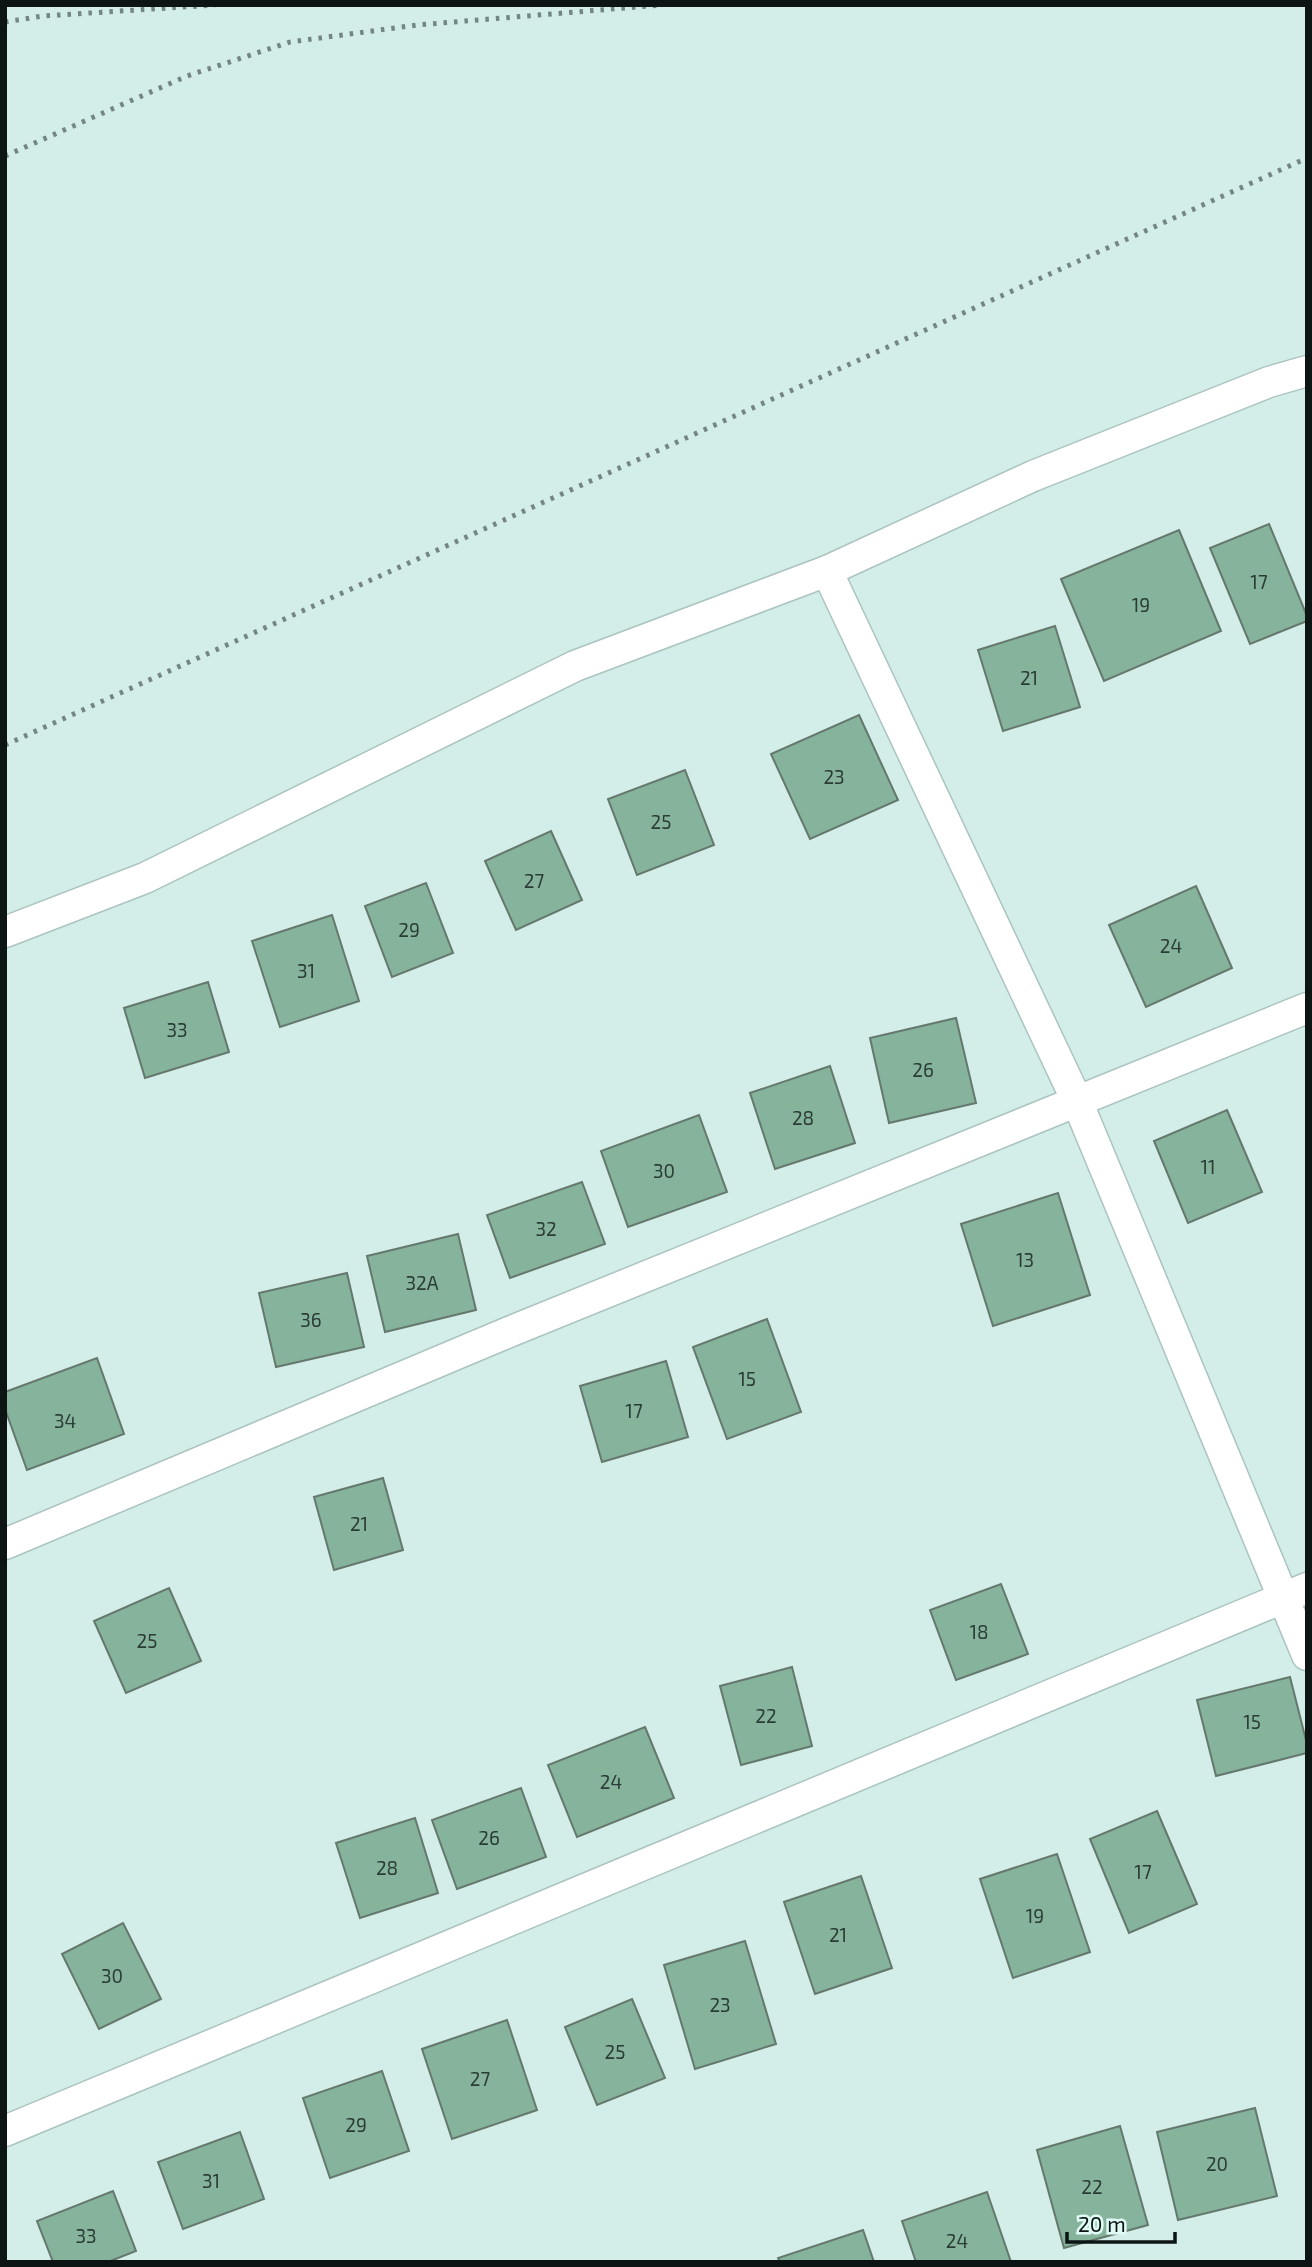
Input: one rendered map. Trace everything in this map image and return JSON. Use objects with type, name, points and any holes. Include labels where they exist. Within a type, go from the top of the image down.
[{"type":"street","points":[[5,932],[145,878],[575,666],[827,571],[1033,476],[1269,382],[1307,371]]},
{"type":"street","points":[[827,571],[1077,1101],[1295,1593],[1307,1655]]},
{"type":"street","points":[[5,1544],[509,1332],[1307,1008]]},
{"type":"street","points":[[5,2131],[1295,1593]]},
{"type":"building","points":[[1269,524],[1307,621],[1250,644],[1210,548]]},
{"type":"building","points":[[1179,530],[1221,631],[1104,681],[1061,579]]},
{"type":"building","points":[[1055,626],[1080,707],[1003,731],[978,650]]},
{"type":"building","points":[[859,715],[898,800],[810,839],[771,754]]},
{"type":"building","points":[[685,770],[714,845],[637,875],[608,799]]},
{"type":"building","points":[[551,831],[582,900],[516,930],[485,861]]},
{"type":"building","points":[[426,883],[453,953],[392,977],[365,906]]},
{"type":"building","points":[[1196,886],[1232,968],[1146,1007],[1109,925]]},
{"type":"building","points":[[332,915],[359,1001],[280,1027],[252,941]]},
{"type":"building","points":[[208,982],[229,1052],[145,1078],[124,1008]]},
{"type":"building","points":[[956,1018],[976,1103],[889,1123],[870,1038]]},
{"type":"building","points":[[830,1066],[855,1143],[775,1169],[750,1093]]},
{"type":"building","points":[[1227,1110],[1262,1192],[1188,1223],[1154,1141]]},
{"type":"building","points":[[699,1115],[727,1192],[628,1227],[601,1151]]},
{"type":"building","points":[[582,1182],[605,1244],[510,1278],[487,1215]]},
{"type":"building","points":[[1058,1193],[1090,1295],[993,1326],[961,1224]]},
{"type":"building","points":[[458,1234],[476,1310],[385,1332],[367,1256]]},
{"type":"building","points":[[347,1273],[364,1347],[276,1367],[259,1293]]},
{"type":"building","points":[[767,1319],[801,1412],[727,1439],[693,1347]]},
{"type":"building","points":[[97,1358],[124,1434],[27,1470],[5,1409],[5,1392]]},
{"type":"building","points":[[666,1361],[688,1437],[602,1462],[580,1386]]},
{"type":"building","points":[[383,1478],[403,1550],[334,1570],[314,1497]]},
{"type":"building","points":[[1001,1584],[1028,1654],[956,1680],[930,1610]]},
{"type":"building","points":[[169,1588],[201,1661],[126,1693],[94,1621]]},
{"type":"building","points":[[792,1667],[812,1746],[741,1765],[720,1686]]},
{"type":"building","points":[[1290,1677],[1307,1753],[1216,1776],[1197,1700]]},
{"type":"building","points":[[645,1727],[674,1798],[577,1837],[548,1765]]},
{"type":"building","points":[[521,1788],[546,1857],[457,1889],[432,1820]]},
{"type":"building","points":[[1157,1811],[1197,1904],[1129,1933],[1090,1839]]},
{"type":"building","points":[[415,1818],[438,1893],[360,1918],[336,1843]]},
{"type":"building","points":[[1057,1854],[1090,1952],[1013,1978],[980,1879]]},
{"type":"building","points":[[861,1876],[892,1968],[815,1994],[784,1902]]},
{"type":"building","points":[[123,1923],[161,1999],[99,2029],[62,1954]]},
{"type":"building","points":[[745,1941],[776,2044],[695,2069],[664,1965]]},
{"type":"building","points":[[632,1999],[665,2078],[597,2105],[565,2027]]},
{"type":"building","points":[[507,2020],[537,2110],[452,2139],[422,2049]]},
{"type":"building","points":[[382,2071],[409,2151],[330,2178],[303,2098]]},
{"type":"building","points":[[1255,2108],[1277,2196],[1178,2220],[1157,2132]]},
{"type":"building","points":[[1120,2126],[1148,2225],[1064,2248],[1037,2150]]},
{"type":"building","points":[[240,2132],[264,2199],[183,2229],[158,2162]]},
{"type":"building","points":[[113,2191],[136,2251],[108,2262],[53,2262],[37,2221]]},
{"type":"building","points":[[987,2192],[1011,2262],[916,2262],[902,2221]]},
{"type":"building","points":[[863,2230],[874,2262],[780,2262],[778,2258]]},
{"type":"railway","points":[[5,22],[43,16],[215,5]]},
{"type":"railway","points":[[5,156],[187,76],[290,42],[417,25],[661,5]]},
{"type":"railway","points":[[5,745],[1307,158]]}]
